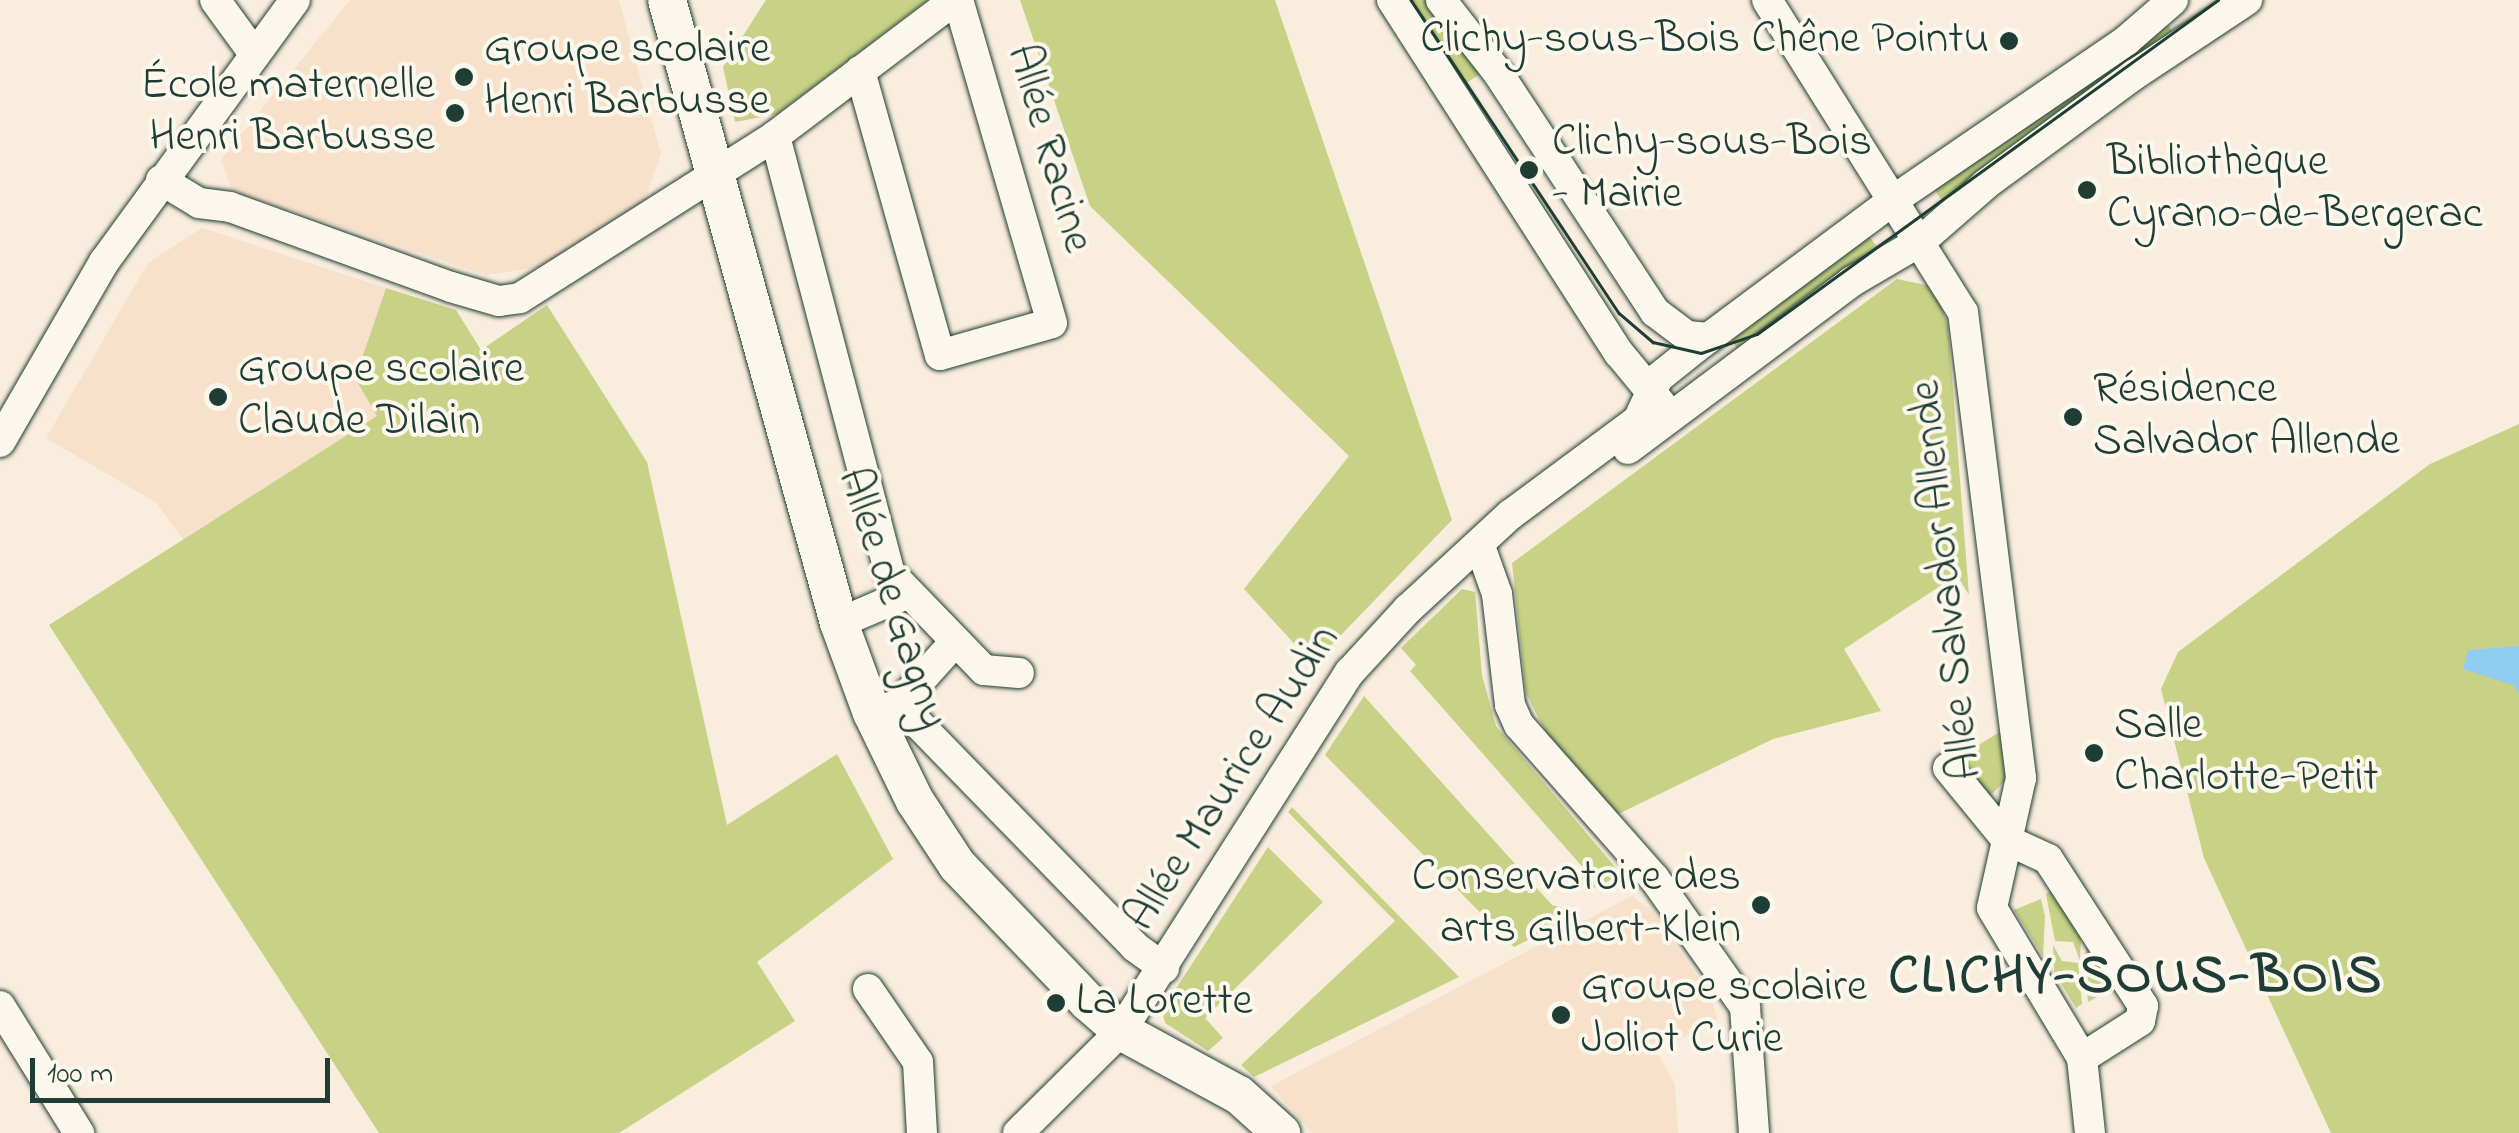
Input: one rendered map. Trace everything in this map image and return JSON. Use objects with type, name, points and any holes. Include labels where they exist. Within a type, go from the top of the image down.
[{"type":"main road","name":"Allée de Gagny","points":[[667,0],[839,623],[886,708],[927,822],[958,865],[1121,1030],[1239,1096],[1281,1133]]},
{"type":"main road","name":"Allée de Gagny","points":[[682,0],[716,172]]},
{"type":"street","points":[[215,0],[252,51]]},
{"type":"street","points":[[0,442],[104,262],[252,51],[294,0]]},
{"type":"street","points":[[161,180],[198,203],[230,207],[499,301],[520,298],[774,136],[956,0]]},
{"type":"street","name":"Allée Racine","points":[[860,72],[940,355],[1052,323],[956,0]]},
{"type":"street","points":[[1392,0],[1619,353],[1677,376]]},
{"type":"street","points":[[1442,0],[1498,72],[1645,299],[1677,376]]},
{"type":"street","name":"Allée Salvador Allende","points":[[1766,0],[1963,312],[2021,778],[1992,908],[2082,1058],[2090,1133]]},
{"type":"street","name":"Allée Maurice Audin","points":[[1018,1133],[1121,1030],[1350,672],[1408,609],[1481,549],[1520,528],[1677,376],[1709,338],[1894,199],[2127,40],[2172,0]]},
{"type":"street","name":"Allée Maurice Audin","points":[[1677,376],[1921,241],[2007,167],[2210,10],[2247,0]]},
{"type":"street","points":[[774,136],[890,573],[904,595],[984,670],[1018,673]]},
{"type":"street","points":[[1481,549],[1497,594],[1510,706],[1519,725],[1654,878],[1746,1007],[1754,1133]]},
{"type":"street","points":[[839,623],[904,595]]},
{"type":"street","points":[[952,644],[886,708],[1135,947],[1164,968]]},
{"type":"street","points":[[1948,768],[2007,840],[2048,859],[2143,1006],[2140,1020],[2082,1058]]},
{"type":"street","points":[[868,990],[918,1062],[922,1133]]},
{"type":"street","points":[[0,1006],[78,1133]]},
{"type":"shaded area","name":"Groupe scolaire Henri Barbusse","points":[[350,0],[619,0],[661,154],[645,200],[540,267],[486,275],[232,191],[221,159]]},
{"type":"shaded area","name":"Groupe scolaire Claude Dilain","points":[[202,228],[386,288],[355,377],[378,416],[183,539],[155,502],[46,438],[148,263]]},
{"type":"shaded area","name":"Groupe scolaire Joliot Curie","points":[[1632,896],[1653,912],[1711,997],[1717,1019],[1657,1052],[1675,1084],[1678,1133],[1312,1133],[1271,1086]]},
{"type":"green space","points":[[766,0],[928,0],[777,114],[735,122],[723,67]]},
{"type":"green space","points":[[1020,0],[1275,0],[1452,520],[1313,664],[1244,589],[1349,456],[1090,206]]},
{"type":"green space","points":[[1398,0],[1434,0],[1485,71],[1454,91]]},
{"type":"green space","points":[[2162,17],[2179,40],[1948,209],[1931,185]]},
{"type":"green space","points":[[1866,232],[1884,256],[1742,355],[1727,334]]},
{"type":"green space","points":[[1897,279],[1935,287],[1948,326],[1969,595],[1957,575],[1844,649],[1881,711],[1773,739],[1614,816],[1558,757],[1526,693],[1512,563]]},
{"type":"green space","points":[[386,288],[456,310],[481,350],[547,305],[647,462],[727,825],[837,754],[893,859],[757,962],[795,1021],[619,1133],[379,1133],[49,625],[377,416],[355,378]]},
{"type":"green space","points":[[2519,424],[2519,1133],[2331,1133],[2204,858],[2161,689],[2178,652],[2430,464]]},
{"type":"green space","points":[[1462,589],[1475,592],[1482,675],[1496,726],[1621,874],[1596,888],[1578,884],[1586,871],[1410,671],[1416,665],[1401,648]]},
{"type":"green space","points":[[1364,696],[1552,905],[1581,913],[1514,947],[1325,755]]},
{"type":"green space","points":[[2003,730],[2008,778],[1990,796],[1954,760]]},
{"type":"green space","points":[[1292,807],[1459,977],[1254,1077],[1241,1065],[1395,921],[1288,812]]},
{"type":"green space","points":[[1268,847],[1323,902],[1205,1018],[1223,1038],[1208,1051],[1165,1023],[1162,1010]]},
{"type":"green space","points":[[2052,890],[2081,937],[2080,961],[2073,942],[2055,941],[2046,894]]},
{"type":"green space","points":[[2041,899],[2045,916],[2043,956],[2014,910]]},
{"type":"green space","points":[[2088,942],[2116,986],[2088,1002],[2084,960]]},
{"type":"green space","points":[[2053,945],[2062,961],[2078,963],[2082,1004],[2076,1008],[2054,972]]},
{"type":"water","points":[[2519,646],[2519,694],[2513,685],[2463,669],[2468,650]]},
{"type":"tram line","points":[[1411,0],[1619,313],[1653,342],[1701,353],[1757,334],[2218,0]]},
{"type":"place","name":"Clichy-sous-Bois Chêne Pointu","points":[[2009,41]]},
{"type":"place","name":"Groupe scolaire Henri Barbusse","points":[[464,77]]},
{"type":"place","name":"École maternelle Henri Barbusse","points":[[455,113]]},
{"type":"place","name":"Clichy-sous-Bois - Mairie","points":[[1529,170]]},
{"type":"place","name":"Bibliothèque Cyrano-de-Bergerac","points":[[2087,190]]},
{"type":"place","name":"Groupe scolaire Claude Dilain","points":[[218,397]]},
{"type":"place","name":"Résidence Salvador Allende","points":[[2073,417]]},
{"type":"place","name":"Salle Charlotte-Petit","points":[[2094,753]]},
{"type":"place","name":"Conservatoire des arts Gilbert-Klein","points":[[1761,905]]},
{"type":"place","name":"La Lorette","points":[[1056,1003]]},
{"type":"place","name":"Groupe scolaire Joliot Curie","points":[[1561,1015]]},
{"type":"district","name":"CLICHY-SOUS-BOIS","points":[[2136,979]]}]
